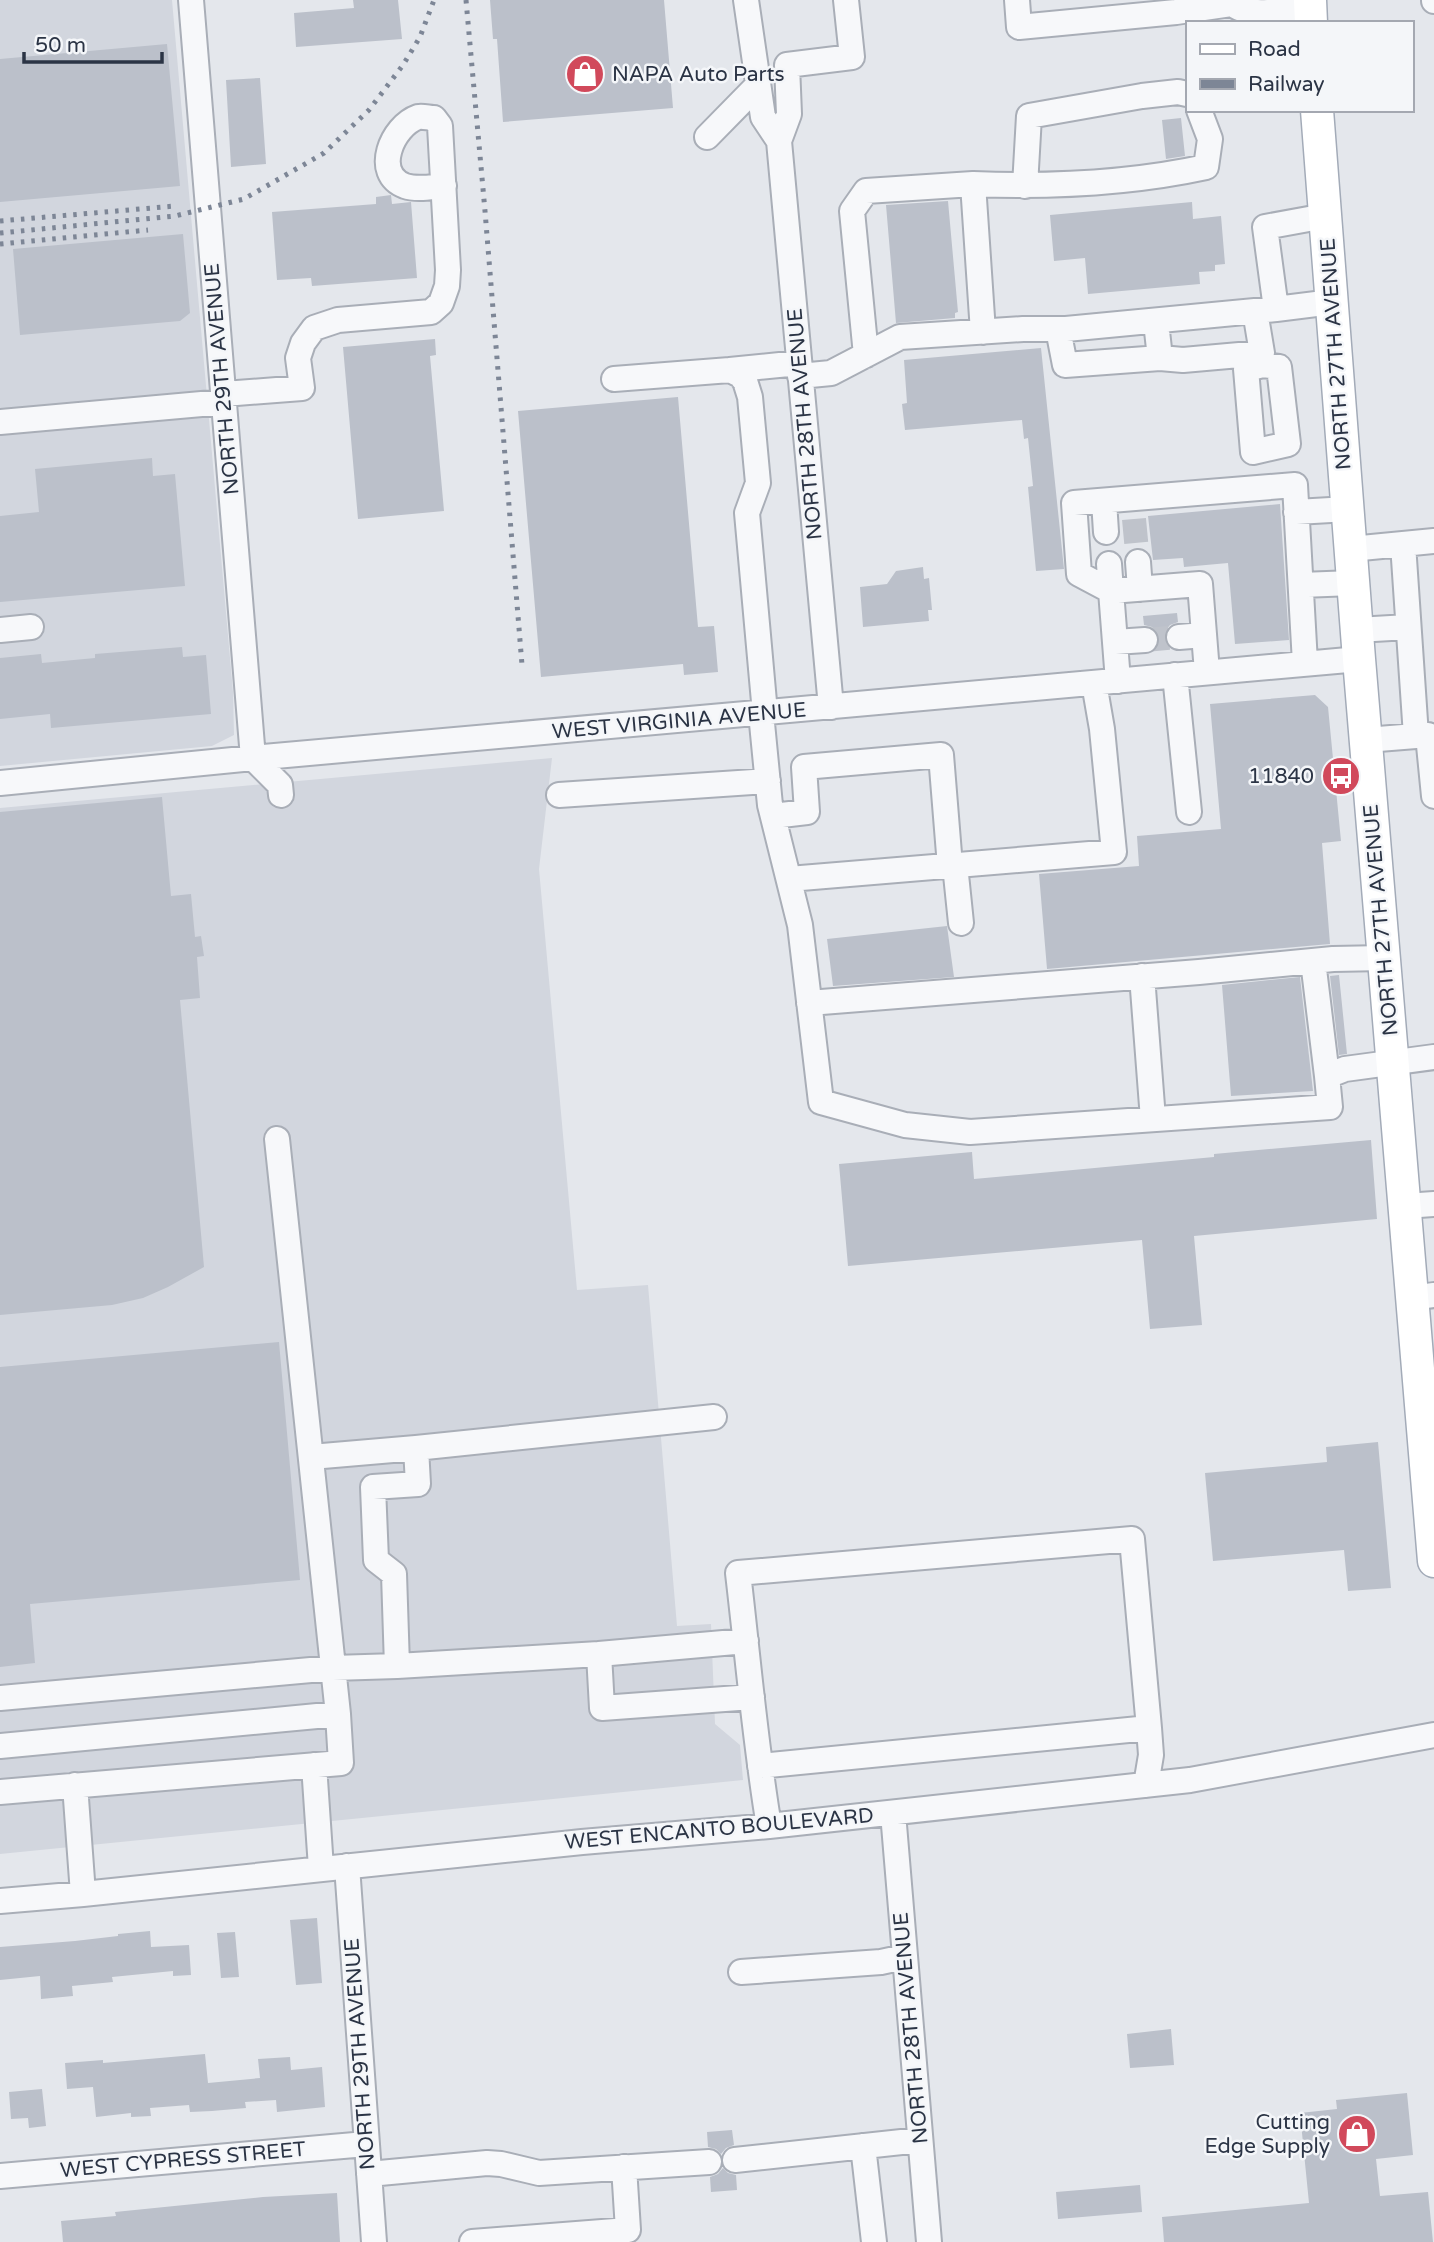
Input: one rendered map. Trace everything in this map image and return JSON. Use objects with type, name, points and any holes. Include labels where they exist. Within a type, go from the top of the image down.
[{"type":"main road","name":"NORTH 27TH AVENUE","points":[[1317,112],[1393,1062],[1419,1205],[1434,1561]]},
{"type":"street","name":"NORTH 29TH AVENUE","points":[[191,0],[253,758]]},
{"type":"street","points":[[746,0],[763,117],[779,141]]},
{"type":"street","points":[[779,141],[789,114],[787,65],[852,57],[846,0]]},
{"type":"street","points":[[1017,0],[1019,27],[1175,6],[1230,2],[1250,12],[1310,7]]},
{"type":"street","points":[[707,137],[758,85]]},
{"type":"street","points":[[1025,186],[1029,116],[1142,96],[1178,92],[1186,94]]},
{"type":"street","points":[[866,355],[852,211],[866,191],[973,184],[1025,186],[1167,175],[1206,167],[1210,139],[1200,112]]},
{"type":"street","name":"NORTH 28TH AVENUE","points":[[779,141],[831,707]]},
{"type":"street","points":[[973,184],[983,332]]},
{"type":"street","points":[[0,422],[302,388],[298,358],[303,343],[314,328],[338,320],[431,312],[442,303],[448,270],[444,186]]},
{"type":"street","points":[[1058,330],[1066,365],[1160,358],[1262,359],[1266,310],[1265,227],[1325,216]]},
{"type":"street","points":[[614,379],[730,370],[800,369],[831,373],[900,337],[1058,330],[1332,302]]},
{"type":"street","points":[[1156,321],[1160,358]]},
{"type":"street","points":[[730,370],[745,381],[750,397],[758,483],[747,513],[768,781],[773,816],[800,925],[821,1102],[905,1125],[970,1132],[1330,1107],[1313,961]]},
{"type":"street","points":[[1207,672],[1200,584],[1111,591],[1079,574],[1074,503],[1104,501],[1133,509],[1295,485],[1305,663]]},
{"type":"street","points":[[1104,501],[1106,533]]},
{"type":"street","points":[[1296,512],[1348,509]]},
{"type":"street","points":[[1351,549],[1434,541]]},
{"type":"street","points":[[1403,544],[1416,736]]},
{"type":"street","points":[[1138,562],[1140,589]]},
{"type":"street","points":[[1109,564],[1118,681]]},
{"type":"street","points":[[1300,585],[1353,583]]},
{"type":"street","name":"WEST VIRGINIA AVENUE","points":[[0,783],[1305,663],[1408,627]]},
{"type":"street","points":[[0,630],[31,628]]},
{"type":"street","points":[[1179,637],[1204,635]]},
{"type":"street","points":[[1115,642],[1145,640]]},
{"type":"street","points":[[1175,675],[1189,812]]},
{"type":"street","points":[[789,879],[1114,852],[1102,729],[1094,683]]},
{"type":"street","points":[[1366,740],[1428,735],[1434,796]]},
{"type":"street","points":[[773,816],[807,812],[804,767],[942,755],[961,923]]},
{"type":"street","points":[[253,758],[280,785],[281,796]]},
{"type":"street","points":[[559,795],[768,781]]},
{"type":"street","points":[[809,1003],[1313,961],[1384,958]]},
{"type":"street","points":[[1142,976],[1153,1119]]},
{"type":"street","points":[[1327,1076],[1345,1069],[1434,1057]]},
{"type":"street","points":[[0,1792],[341,1763],[277,1139]]},
{"type":"street","points":[[311,1457],[714,1417]]},
{"type":"street","points":[[397,1666],[394,1574],[376,1560],[373,1487],[418,1484],[416,1448]]},
{"type":"street","points":[[769,1826],[738,1573],[1132,1539],[1151,1755],[1146,1784]]},
{"type":"street","points":[[0,1698],[333,1668],[607,1653],[746,1641]]},
{"type":"street","points":[[607,1653],[602,1708],[752,1697]]},
{"type":"street","points":[[0,1746],[338,1714]]},
{"type":"street","points":[[760,1766],[1149,1728]]},
{"type":"street","name":"WEST ENCANTO BOULEVARD","points":[[0,1901],[582,1842],[769,1826],[1146,1784],[1211,1776],[1434,1735]]},
{"type":"street","points":[[314,1765],[321,1868]]},
{"type":"street","points":[[75,1786],[83,1894]]},
{"type":"street","name":"NORTH 28TH AVENUE","points":[[893,1813],[929,2242]]},
{"type":"street","name":"NORTH 29TH AVENUE","points":[[347,1866],[374,2242]]},
{"type":"street","points":[[741,1972],[881,1962],[904,1957]]},
{"type":"street","points":[[735,2160],[920,2140]]},
{"type":"street","name":"WEST CYPRESS STREET","points":[[0,2176],[366,2144]]},
{"type":"street","points":[[863,2146],[874,2242]]},
{"type":"street","points":[[369,2174],[487,2163],[540,2173],[709,2162]]},
{"type":"street","points":[[472,2242],[628,2230],[624,2167]]},
{"type":"shaded area","points":[[0,0],[172,0],[233,692],[234,735],[212,746],[0,766]]},
{"type":"shaded area","points":[[552,758],[539,869],[577,1290],[648,1285],[677,1626],[711,1624],[715,1724],[740,1745],[743,1780],[0,1854],[0,808]]},
{"type":"building","points":[[353,0],[398,0],[402,39],[296,47],[294,13],[354,8]]},
{"type":"building","name":"NAPA Auto Parts","points":[[490,0],[664,0],[673,108],[503,122],[497,39],[493,39]]},
{"type":"building","points":[[167,44],[180,186],[0,202],[0,59]]},
{"type":"building","points":[[260,78],[266,164],[231,167],[226,80]]},
{"type":"building","points":[[1181,118],[1185,156],[1166,159],[1162,120]]},
{"type":"building","points":[[391,195],[392,204],[411,202],[417,278],[312,286],[311,278],[277,280],[272,212],[376,204],[376,197]]},
{"type":"building","points":[[948,201],[958,312],[955,313],[955,318],[896,323],[886,205]]},
{"type":"building","points":[[1192,202],[1193,219],[1221,216],[1225,264],[1215,265],[1215,271],[1199,272],[1200,284],[1088,294],[1085,258],[1054,261],[1050,215]]},
{"type":"building","points":[[183,234],[190,313],[180,321],[20,335],[13,249]]},
{"type":"building","points":[[435,339],[436,355],[430,356],[444,511],[358,519],[343,347]]},
{"type":"building","points":[[1041,348],[1064,569],[1036,571],[1028,487],[1033,486],[1028,438],[1024,439],[1022,420],[905,430],[902,404],[907,403],[904,360]]},
{"type":"building","points":[[678,397],[698,627],[714,626],[718,672],[684,675],[683,664],[541,677],[518,411]]},
{"type":"building","points":[[152,458],[153,476],[175,474],[185,586],[0,602],[0,516],[39,512],[35,469]]},
{"type":"building","points":[[1280,504],[1289,640],[1235,644],[1228,563],[1184,567],[1183,558],[1153,560],[1148,516]]},
{"type":"building","points":[[923,567],[924,579],[929,578],[932,610],[928,610],[929,621],[863,627],[860,587],[887,584],[896,571]]},
{"type":"building","points":[[1177,613],[1178,622],[1170,625],[1164,638],[1170,649],[1156,650],[1160,640],[1158,632],[1144,625],[1143,616]]},
{"type":"building","points":[[182,647],[183,657],[206,655],[211,714],[51,728],[50,714],[0,719],[0,658],[41,654],[42,663],[95,658],[95,654]]},
{"type":"building","points":[[1315,695],[1328,707],[1341,841],[1322,843],[1330,944],[1047,969],[1039,874],[1139,866],[1137,836],[1221,829],[1210,704]]},
{"type":"building","points":[[162,797],[171,896],[191,894],[195,937],[201,936],[204,956],[197,957],[200,998],[180,1000],[204,1267],[143,1298],[112,1305],[0,1315],[0,812]]},
{"type":"building","points":[[947,926],[954,977],[833,986],[827,939]]},
{"type":"building","points":[[1339,975],[1347,1054],[1339,1055],[1330,976]]},
{"type":"building","points":[[1300,977],[1313,1091],[1231,1096],[1222,985]]},
{"type":"building","points":[[1371,1140],[1377,1219],[1194,1236],[1202,1325],[1150,1329],[1142,1240],[848,1266],[839,1164],[972,1152],[974,1179]]},
{"type":"building","points":[[279,1342],[300,1580],[30,1604],[35,1663],[0,1667],[0,1367]]},
{"type":"building","points":[[1378,1442],[1391,1588],[1348,1591],[1344,1550],[1213,1561],[1205,1473],[1327,1462],[1326,1447]]},
{"type":"building","points":[[317,1918],[322,1983],[296,1985],[290,1920]]},
{"type":"building","points":[[150,1931],[151,1947],[189,1945],[191,1975],[173,1976],[173,1971],[112,1977],[113,1982],[72,1986],[73,1996],[41,1999],[40,1976],[0,1980],[0,1947]]},
{"type":"building","points":[[235,1932],[239,1977],[221,1978],[217,1933]]},
{"type":"building","points":[[1171,2029],[1174,2065],[1130,2068],[1127,2034]]},
{"type":"building","points":[[205,2054],[208,2083],[260,2078],[258,2059],[290,2057],[291,2070],[322,2067],[325,2107],[277,2112],[276,2100],[245,2102],[246,2108],[190,2112],[189,2105],[150,2108],[151,2116],[131,2117],[131,2113],[96,2117],[93,2087],[67,2089],[65,2063],[103,2060],[103,2063]]},
{"type":"building","points":[[42,2089],[46,2126],[29,2128],[28,2118],[11,2119],[9,2092]]},
{"type":"building","points":[[1407,2093],[1413,2155],[1376,2159],[1380,2196],[1428,2192],[1433,2242],[1164,2242],[1162,2217],[1309,2203],[1300,2113],[1337,2109],[1336,2100]]},
{"type":"building","points":[[732,2130],[734,2145],[721,2154],[708,2147],[707,2132]]},
{"type":"building","points":[[723,2168],[736,2175],[737,2190],[711,2192],[710,2177]]},
{"type":"building","points":[[1140,2185],[1142,2212],[1058,2219],[1056,2192]]},
{"type":"building","points":[[337,2193],[340,2242],[63,2242],[61,2221],[116,2216],[115,2212],[263,2197]]},
{"type":"tunnel","points":[[1134,519],[1138,562]]},
{"type":"tunnel","points":[[1145,640],[1179,637]]},
{"type":"railway","points":[[0,233],[175,216],[244,199],[324,153],[369,110],[420,37],[434,0]]},
{"type":"railway","points":[[466,0],[522,665]]},
{"type":"railway","points":[[0,221],[175,206]]},
{"type":"railway","points":[[0,244],[148,230]]},
{"type":"place","name":"NAPA Auto Parts","points":[[585,74]]},
{"type":"place","name":"11840","points":[[1341,776]]},
{"type":"place","name":"Cutting Edge Supply","points":[[1357,2134]]}]
